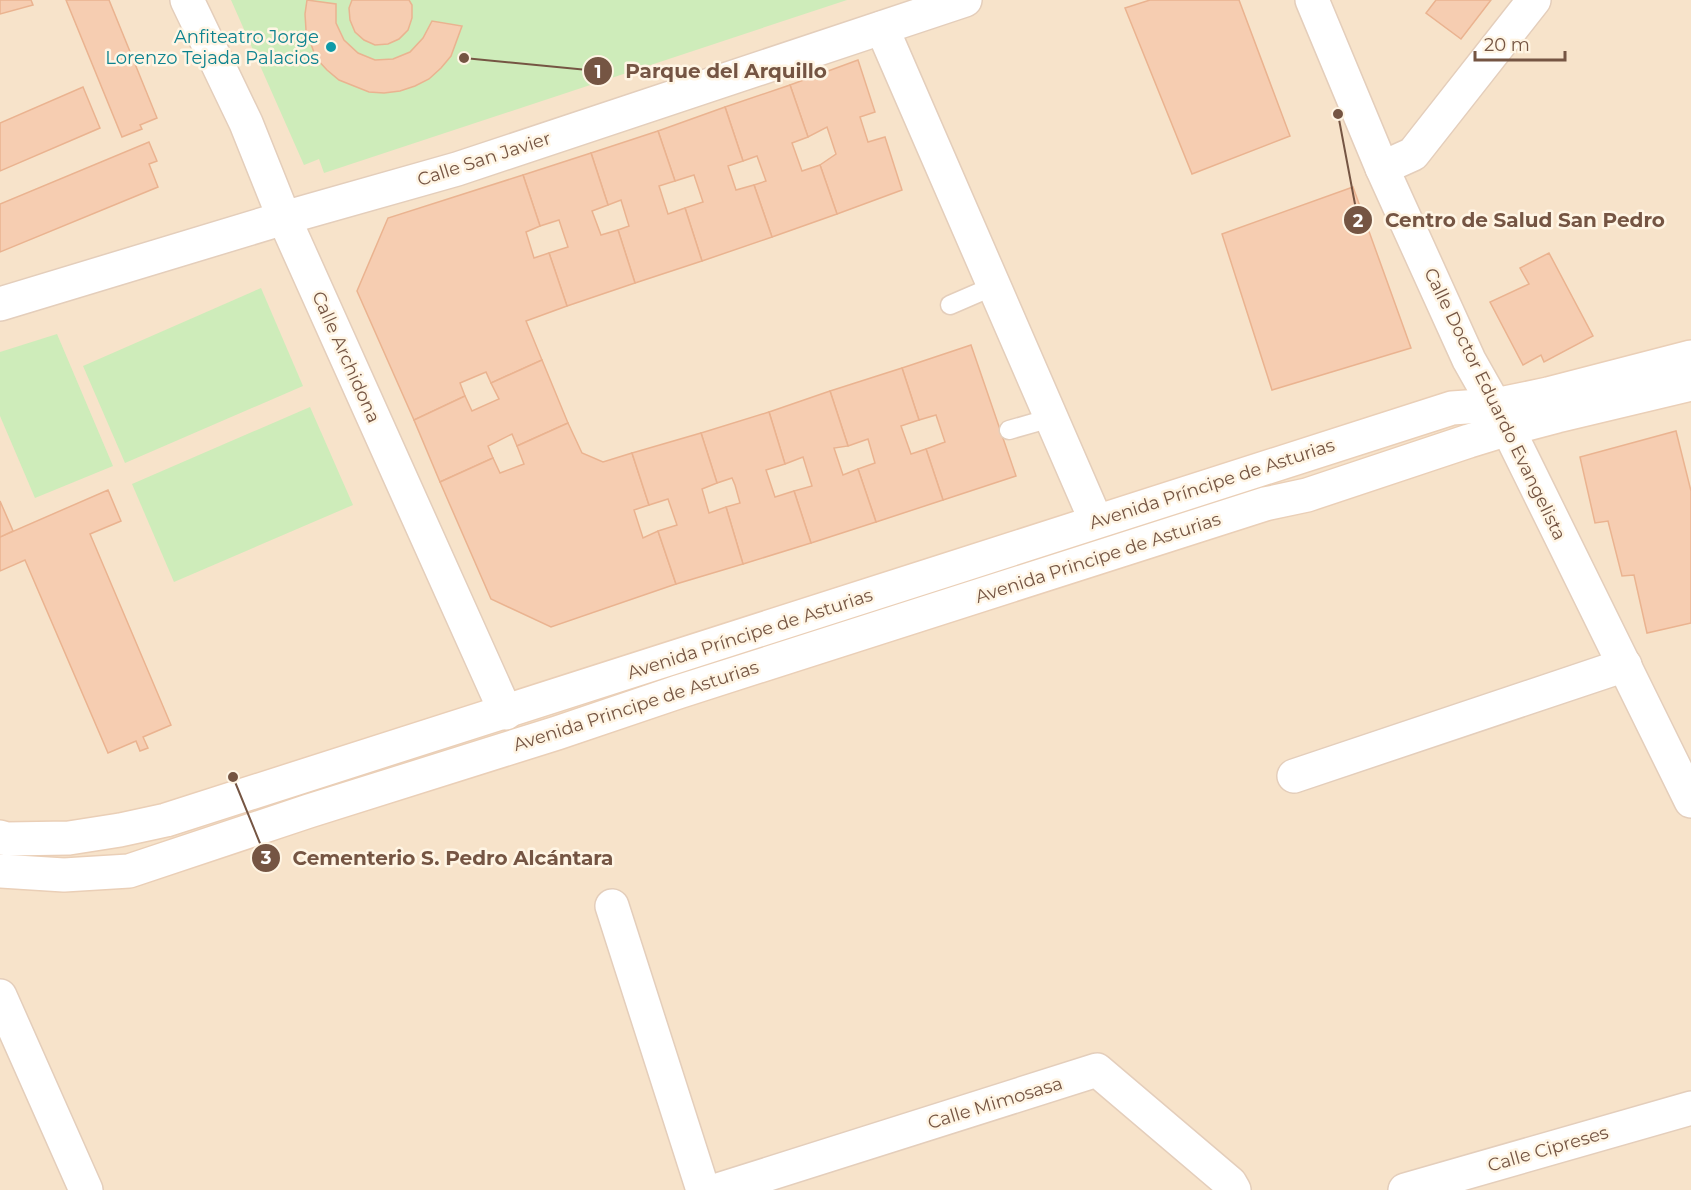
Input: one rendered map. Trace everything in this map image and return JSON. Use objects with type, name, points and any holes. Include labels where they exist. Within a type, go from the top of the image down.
[{"type":"street","name":"Calle Archidona","points":[[187,0],[246,123],[284,218],[506,713]]},
{"type":"street","name":"Calle San Javier","points":[[0,304],[284,218],[457,169],[965,0]]},
{"type":"street","name":"Calle Doctor Eduardo Evangelista","points":[[1312,0],[1382,168],[1469,360],[1502,417],[1691,801]]},
{"type":"street","points":[[1382,168],[1413,154],[1534,0]]},
{"type":"street","points":[[882,28],[1096,521]]},
{"type":"street","points":[[1502,417],[1548,394],[1691,357]]},
{"type":"street","points":[[1502,417],[1557,416],[1691,384]]},
{"type":"street","name":"Avenida Príncipe de Asturias","points":[[2,832],[69,838],[166,820],[506,713],[1452,408],[1502,417]]},
{"type":"street","name":"Avenida Príncipe de Asturias","points":[[1266,504],[1307,495],[1469,441],[1502,417]]},
{"type":"street","name":"Avenida Principe de Asturias","points":[[1,875],[64,875],[129,871],[309,810],[556,733],[1266,504]]},
{"type":"street","points":[[1294,776],[1625,665]]},
{"type":"street","points":[[1,875],[8,854],[2,832]]},
{"type":"street","points":[[612,906],[703,1190]]},
{"type":"street","points":[[0,996],[86,1190]]},
{"type":"street","name":"Calle Mimosasa","points":[[718,1190],[1097,1070],[1230,1183],[1234,1190]]},
{"type":"street","name":"Calle Cipreses","points":[[1405,1190],[1691,1108]]},
{"type":"lane","points":[[950,305],[994,286]]},
{"type":"lane","points":[[1009,430],[1051,418]]},
{"type":"shaded area","points":[[0,0],[1691,0],[1691,1190],[0,1190]]},
{"type":"green space","points":[[231,0],[847,0],[324,173],[319,159],[304,165]]},
{"type":"green space","points":[[261,288],[303,386],[125,463],[83,366]]},
{"type":"green space","points":[[57,334],[113,466],[35,498],[0,416],[0,352]]},
{"type":"green space","points":[[310,407],[353,505],[174,582],[132,484]]},
{"type":"building","points":[[0,0],[31,0],[33,5],[0,14]]},
{"type":"building","points":[[66,0],[109,0],[157,118],[140,125],[142,129],[122,137]]},
{"type":"building","name":"Anfiteatro Jorge Lorenzo Tejada Palacios","points":[[307,0],[336,4],[336,23],[344,40],[358,53],[375,60],[393,59],[410,52],[423,38],[432,21],[462,26],[451,56],[429,79],[400,91],[369,92],[339,80],[316,58],[306,30]]},
{"type":"building","name":"Anfiteatro Jorge Lorenzo Tejada Palacios","points":[[352,0],[409,0],[412,5],[412,18],[408,30],[399,39],[388,44],[375,45],[364,40],[355,32],[350,20],[349,8]]},
{"type":"building","points":[[1150,0],[1239,0],[1290,136],[1192,174],[1125,8]]},
{"type":"building","points":[[1436,0],[1491,0],[1461,39],[1426,13]]},
{"type":"building","points":[[858,60],[875,112],[860,117],[868,142],[885,137],[902,190],[837,214],[820,165],[836,154],[827,127],[808,137],[790,85]]},
{"type":"building","points":[[790,85],[808,137],[792,143],[802,171],[820,165],[837,214],[772,237],[754,185],[766,181],[757,156],[743,161],[725,107]]},
{"type":"building","points":[[83,87],[100,128],[0,171],[0,123]]},
{"type":"building","points":[[725,107],[743,161],[728,166],[736,190],[754,185],[772,237],[702,261],[685,208],[703,202],[694,175],[675,181],[658,131]]},
{"type":"building","points":[[658,131],[675,181],[659,186],[668,214],[685,208],[702,261],[635,283],[618,230],[629,226],[621,200],[608,205],[591,153]]},
{"type":"building","points":[[149,142],[157,161],[149,164],[158,187],[0,252],[0,204]]},
{"type":"building","points":[[591,153],[608,205],[592,211],[601,235],[618,230],[635,283],[567,306],[549,253],[568,247],[559,220],[540,226],[523,175]]},
{"type":"building","points":[[523,175],[540,226],[526,232],[534,258],[549,253],[567,306],[526,321],[542,360],[491,383],[486,372],[460,383],[465,396],[414,420],[357,291],[388,218]]},
{"type":"building","points":[[1353,187],[1411,348],[1272,390],[1222,234]]},
{"type":"building","points":[[1549,253],[1593,336],[1544,362],[1541,355],[1523,365],[1490,302],[1529,284],[1520,268]]},
{"type":"building","points":[[971,345],[1016,476],[943,500],[926,449],[945,442],[936,415],[919,420],[902,368]]},
{"type":"building","points":[[542,360],[568,423],[517,446],[512,434],[488,446],[493,458],[440,482],[414,420],[465,396],[472,411],[499,399],[491,383]]},
{"type":"building","points":[[902,368],[919,420],[901,426],[911,454],[926,449],[943,500],[876,522],[858,469],[875,463],[868,439],[848,446],[830,391]]},
{"type":"building","points":[[830,391],[848,446],[834,448],[843,475],[858,469],[876,522],[811,543],[794,491],[812,486],[803,457],[785,464],[769,412]]},
{"type":"building","points":[[769,412],[785,464],[766,470],[775,497],[794,491],[811,543],[743,564],[726,507],[740,503],[735,485],[732,478],[717,483],[701,433]]},
{"type":"building","points":[[568,423],[582,453],[603,462],[632,453],[649,505],[634,510],[643,538],[658,531],[676,584],[551,627],[491,599],[440,482],[493,458],[500,473],[524,464],[517,446]]},
{"type":"building","points":[[1676,431],[1691,491],[1691,623],[1647,633],[1634,575],[1622,576],[1608,521],[1595,523],[1580,457]]},
{"type":"building","points":[[701,433],[717,483],[702,489],[709,513],[726,507],[743,564],[676,584],[658,531],[677,525],[668,499],[649,505],[632,453]]},
{"type":"building","points":[[108,490],[121,521],[90,534],[171,725],[143,737],[148,748],[140,751],[136,741],[108,753],[25,560],[0,571],[0,537]]},
{"type":"building","points":[[0,501],[13,531],[0,537]]},
{"type":"place","name":"Anfiteatro Jorge Lorenzo Tejada Palacios","points":[[331,47]]},
{"type":"place","name":"Parque del Arquillo","points":[[464,58]]},
{"type":"place","name":"Centro de Salud San Pedro","points":[[1338,114]]},
{"type":"place","name":"Cementerio S. Pedro Alcántara","points":[[233,777]]}]
